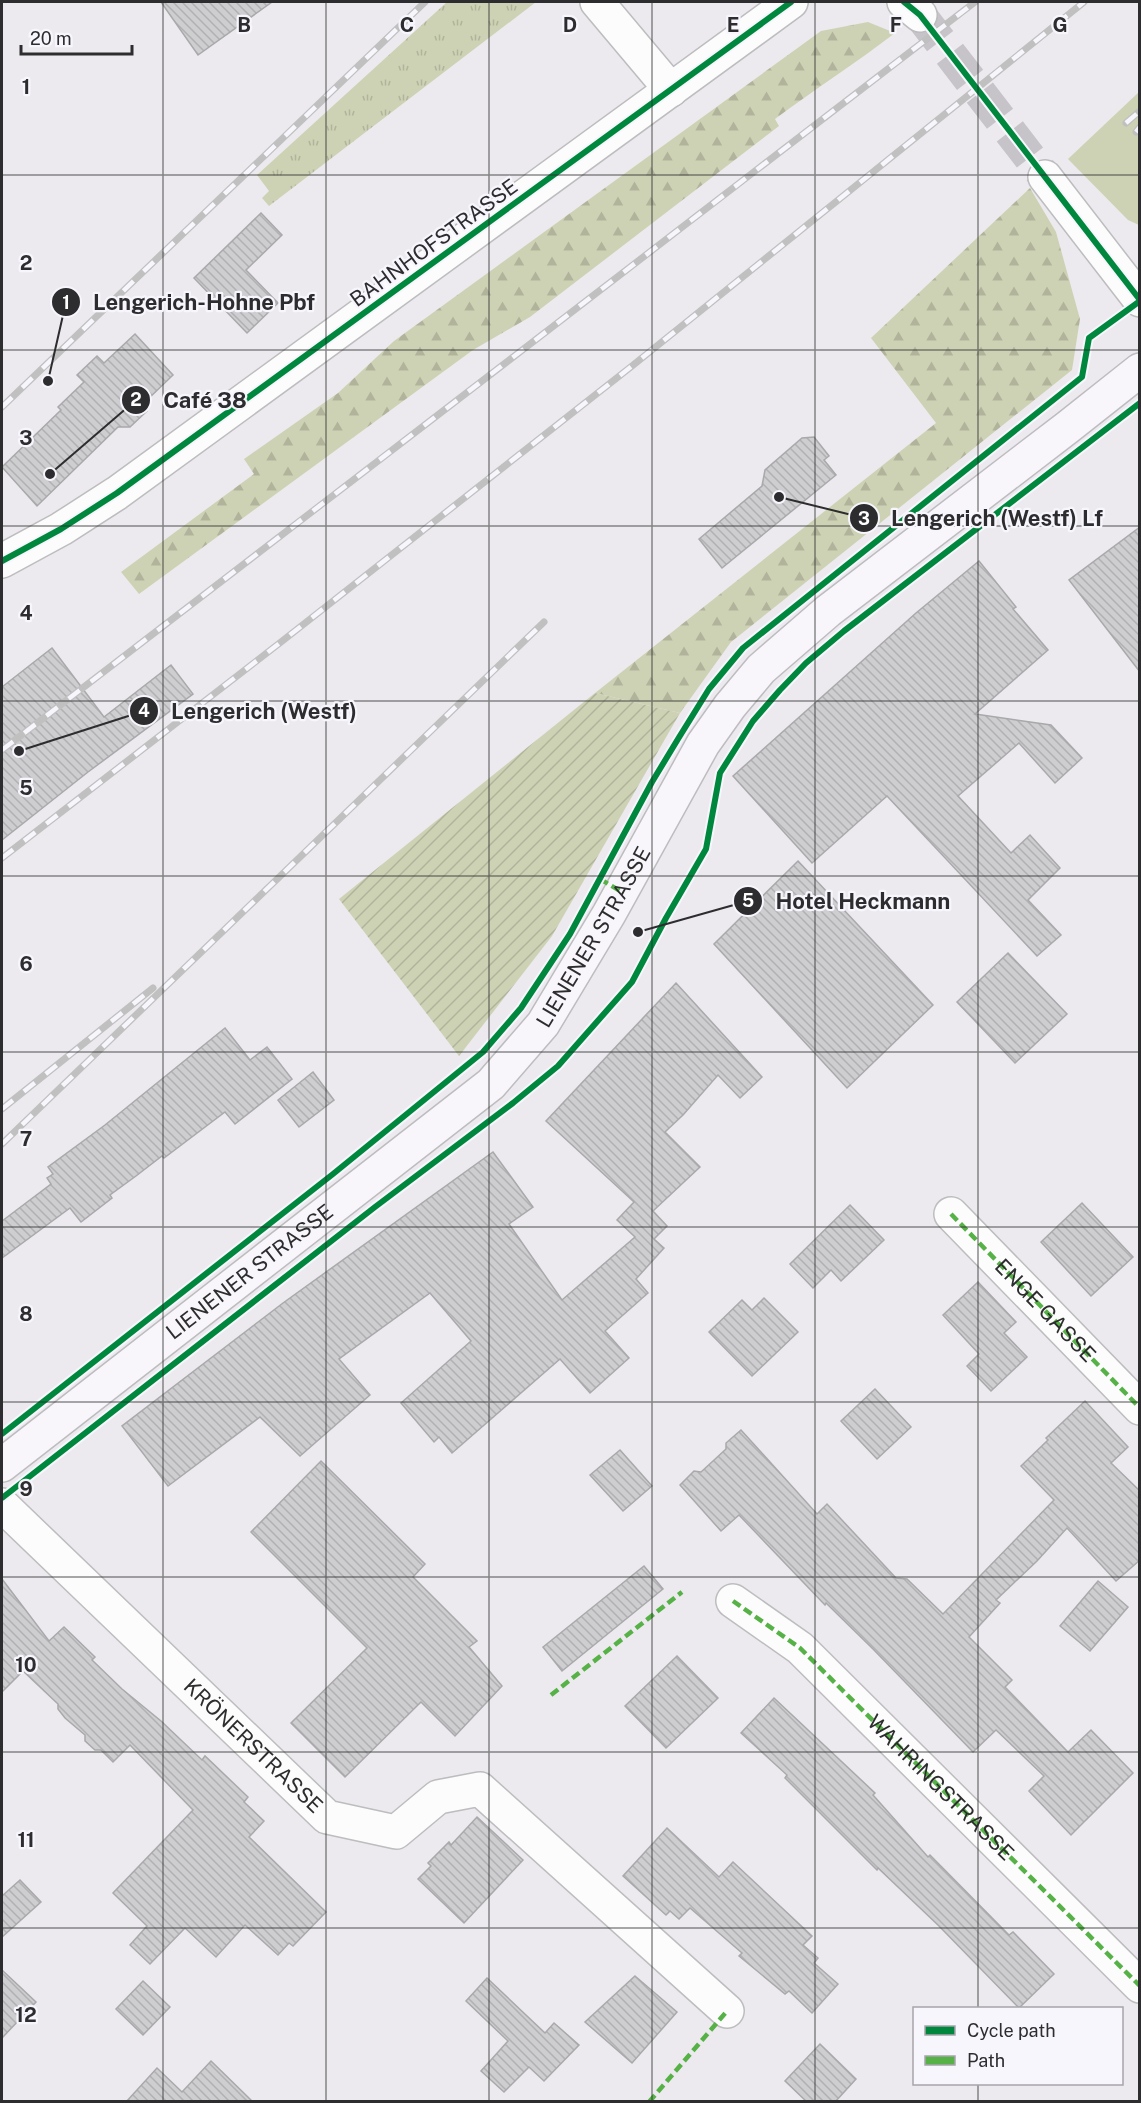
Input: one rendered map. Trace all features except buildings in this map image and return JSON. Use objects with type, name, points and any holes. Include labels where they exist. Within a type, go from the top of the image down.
[{"type":"street","points":[[597,2],[671,90]]},
{"type":"street","name":"BAHNHOFSTRASSE","points":[[2,561],[61,529],[117,493],[791,2]]},
{"type":"street","points":[[1045,177],[1140,300]]},
{"type":"street","name":"LIENENER STRASSE","points":[[2,1465],[491,1084],[543,1024],[609,914],[703,744],[730,706],[761,669],[828,611],[1140,370]]},
{"type":"street","name":"ENGE GASSE","points":[[951,1214],[1140,1408]]},
{"type":"street","name":"KRÖNERSTRASSE","points":[[2,1504],[327,1816],[396,1832],[438,1797],[480,1789],[727,2011]]},
{"type":"street","name":"WAHRINGSTRASSE","points":[[733,1601],[800,1648],[1140,1986]]},
{"type":"green space","points":[[447,2],[536,2],[269,206],[262,198],[269,191],[257,175]]},
{"type":"green space","points":[[868,22],[895,33],[775,119],[779,126],[530,317],[473,350],[139,594],[121,572],[254,474],[244,459],[338,393],[394,341],[821,31]]},
{"type":"green space","points":[[1139,92],[1139,225],[1128,220],[1068,159]]},
{"type":"green space","points":[[1030,188],[1056,232],[1080,319],[1072,370],[731,642],[680,713],[595,693],[936,423],[871,338]]},
{"type":"green space","points":[[595,693],[680,713],[552,936],[459,1056],[339,899]]},
{"type":"tunnel","points":[[920,15],[1045,177]]},
{"type":"railway","points":[[2,407],[425,2]]},
{"type":"railway","points":[[2,750],[975,2]]},
{"type":"railway","points":[[2,858],[632,366],[1084,2]]},
{"type":"railway","points":[[1126,123],[1140,111]]},
{"type":"railway","points":[[1136,132],[1140,127]]},
{"type":"railway","points":[[2,1144],[544,622]]},
{"type":"railway","points":[[2,1109],[153,988]]},
{"type":"marked path","points":[[600,879],[622,892]]},
{"type":"marked path","points":[[951,1214],[1140,1408]]},
{"type":"marked path","points":[[551,1695],[682,1592]]},
{"type":"marked path","points":[[733,1601],[800,1648],[1140,1986]]},
{"type":"marked path","points":[[649,2102],[727,2011]]},
{"type":"cycle path","points":[[2,561],[61,529],[117,493],[791,2]]},
{"type":"cycle path","points":[[904,2],[920,15],[1140,300]]},
{"type":"cycle path","points":[[2,1434],[333,1174],[483,1052],[521,1008],[570,934],[652,782],[678,739],[709,689],[743,648],[1082,377],[1089,338],[1140,301]]},
{"type":"cycle path","points":[[2,1498],[558,1066],[632,982],[706,849],[720,773],[753,721],[780,690],[806,663],[844,631],[1140,403]]},
{"type":"place","name":"Lengerich-Hohne Pbf","points":[[48,381]]},
{"type":"place","name":"Café 38","points":[[50,474]]},
{"type":"place","name":"Lengerich (Westf) Lf","points":[[779,497]]},
{"type":"place","name":"Lengerich (Westf)","points":[[19,751]]},
{"type":"place","name":"Hotel Heckmann","points":[[638,932]]}]
